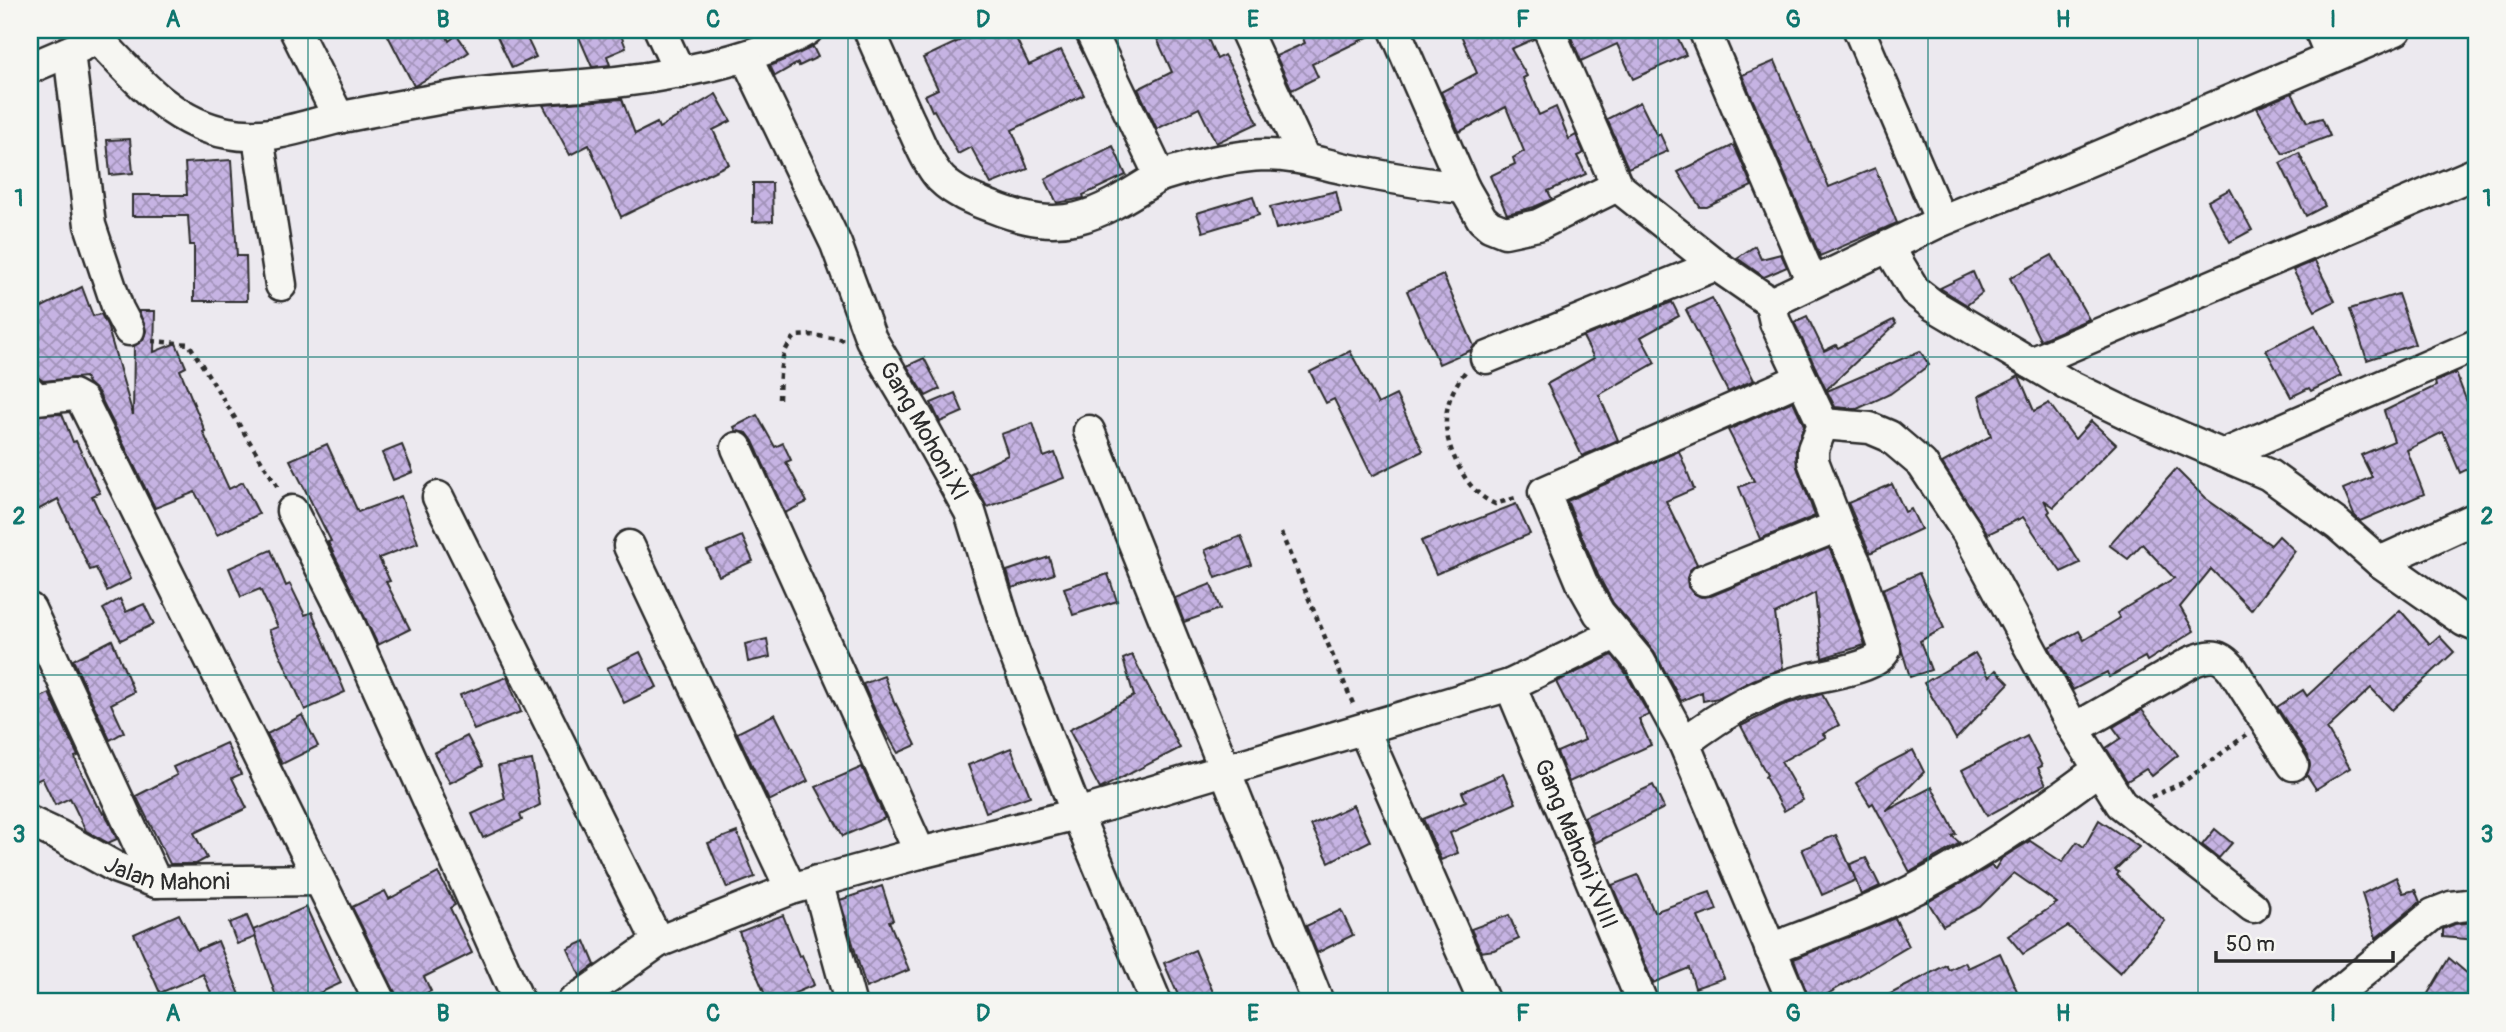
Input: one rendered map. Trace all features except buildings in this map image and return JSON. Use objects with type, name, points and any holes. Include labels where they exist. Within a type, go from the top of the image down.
[{"type":"street","points":[[295,30],[339,118]]},
{"type":"street","points":[[660,30],[680,73]]},
{"type":"street","points":[[30,68],[69,52],[95,34],[162,104],[179,116],[196,125],[258,137],[296,131],[339,118],[484,92],[627,81],[680,73],[746,57],[807,30]]},
{"type":"street","points":[[869,30],[928,159],[942,179],[963,195],[1016,217],[1055,222],[1079,220],[1111,207],[1160,176],[1200,164],[1246,156],[1304,158],[1394,178],[1464,188]]},
{"type":"street","points":[[1090,30],[1160,176]]},
{"type":"street","points":[[1245,30],[1304,158]]},
{"type":"street","points":[[1395,30],[1464,188],[1482,219],[1490,226],[1505,232],[1538,225],[1617,186]]},
{"type":"street","points":[[1549,30],[1617,186],[1716,265],[1774,305]]},
{"type":"street","points":[[1704,30],[1812,282]]},
{"type":"street","points":[[1859,30],[1941,221]]},
{"type":"street","points":[[1684,743],[1722,716],[1776,688],[1849,670],[1884,654],[1884,645],[1857,566],[1838,526],[1814,461],[1813,449],[1823,424],[1774,322],[1774,305],[1812,282],[1941,221],[2074,167],[2325,43],[2396,30]]},
{"type":"street","points":[[69,52],[90,225],[118,309],[129,330]]},
{"type":"street","name":"Gang Mohoni XI","points":[[746,57],[836,244],[872,339],[970,513],[1012,647],[1077,814],[1156,1002]]},
{"type":"street","points":[[258,137],[281,285]]},
{"type":"street","points":[[2031,363],[2476,173]]},
{"type":"street","points":[[1888,246],[1915,291],[1933,305],[2068,385],[2269,475],[2338,525],[2380,562],[2463,621],[2476,626]]},
{"type":"street","points":[[1486,358],[1716,265]]},
{"type":"street","points":[[2222,455],[2476,345]]},
{"type":"street","points":[[1793,1002],[1684,743],[1640,662],[1599,613],[1582,583],[1544,492],[1800,380]]},
{"type":"street","points":[[30,392],[36,399],[73,395],[82,400],[380,1002]]},
{"type":"street","points":[[1823,424],[1870,428],[1889,436],[1922,464],[1967,532],[2074,729],[2121,804],[2253,907]]},
{"type":"street","points":[[1089,431],[1223,771],[1318,1002]]},
{"type":"street","points":[[737,448],[920,853]]},
{"type":"street","points":[[438,497],[658,942]]},
{"type":"street","points":[[292,511],[347,620],[519,1002]]},
{"type":"street","points":[[2380,562],[2476,518]]},
{"type":"street","points":[[1704,580],[1838,526]]},
{"type":"street","points":[[629,547],[804,885],[850,1002]]},
{"type":"street","points":[[30,609],[156,882]]},
{"type":"street","points":[[573,1002],[658,942],[804,885],[1077,814],[1510,685],[1615,634]]},
{"type":"street","points":[[2074,729],[2191,663],[2209,656],[2226,661],[2267,720],[2293,765]]},
{"type":"street","name":"Gang Mahoni XVIII","points":[[1510,685],[1642,1002]]},
{"type":"street","points":[[1364,730],[1484,1002]]},
{"type":"street","points":[[1770,949],[1932,880],[2045,810],[2099,769]]},
{"type":"street","name":"Jalan Mahoni","points":[[30,822],[117,868],[156,882],[318,880]]},
{"type":"street","points":[[2327,1002],[2433,915],[2451,907],[2476,904]]},
{"type":"path","points":[[129,330],[146,340],[189,344],[292,511]]},
{"type":"path","points":[[779,400],[781,365],[786,346],[796,336],[811,335],[832,340],[872,339]]},
{"type":"path","points":[[1486,358],[1468,368],[1457,383],[1449,400],[1446,434],[1451,453],[1463,474],[1481,496],[1495,504]]},
{"type":"path","points":[[1281,533],[1364,730]]},
{"type":"path","points":[[2121,804],[2146,799],[2173,788],[2267,720]]}]
